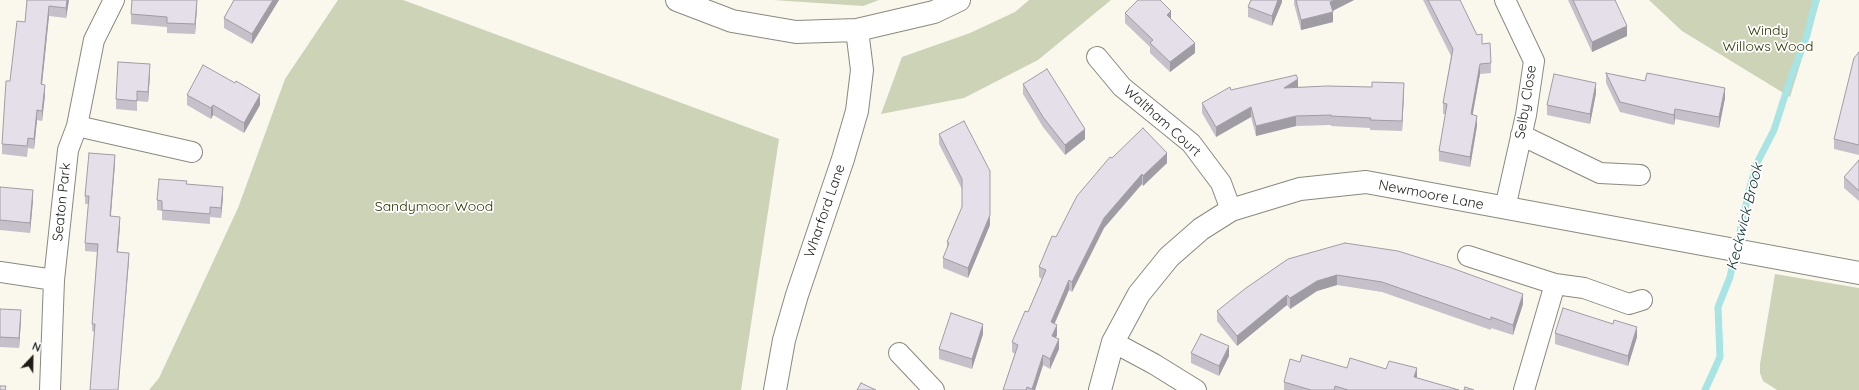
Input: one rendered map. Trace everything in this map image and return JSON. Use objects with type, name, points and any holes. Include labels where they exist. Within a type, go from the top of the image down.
[{"type":"street","name":"Seaton Park","points":[[50,390],[54,280],[68,150],[77,126],[94,40],[114,0]]},
{"type":"street","points":[[677,0],[732,21],[796,32],[857,30],[934,12],[959,0]]},
{"type":"street","name":"Selby Close","points":[[1505,0],[1534,61],[1521,135],[1505,208]]},
{"type":"street","name":"Wharford Lane","points":[[775,390],[784,340],[857,111],[862,70],[857,30]]},
{"type":"street","name":"Waltham Court","points":[[1096,57],[1122,87],[1190,143],[1221,183],[1231,210]]},
{"type":"street","points":[[77,126],[192,152]]},
{"type":"street","points":[[1521,135],[1600,173],[1640,175]]},
{"type":"street","name":"Newmoore Lane","points":[[1100,390],[1113,342],[1140,294],[1170,256],[1201,229],[1231,210],[1300,188],[1366,182],[1859,273]]},
{"type":"street","points":[[1468,256],[1555,284],[1584,288],[1629,304],[1642,300]]},
{"type":"street","points":[[0,272],[54,280]]},
{"type":"street","points":[[1524,390],[1555,284]]},
{"type":"street","points":[[1113,342],[1154,364],[1196,390]]},
{"type":"street","points":[[899,353],[934,390]]},
{"type":"green space","name":"Sandymoor Wood","points":[[338,0],[403,0],[779,139],[741,390],[149,390],[159,378],[238,208],[285,79]]},
{"type":"green space","points":[[773,0],[879,0],[863,6]]},
{"type":"green space","points":[[1029,0],[1111,0],[1038,60],[964,98],[881,114],[902,57],[970,33],[1015,12]]},
{"type":"green space","name":"Windy Willows Wood","points":[[1649,0],[1820,0],[1790,97],[1682,31]]},
{"type":"green space","points":[[1775,274],[1859,288],[1859,390],[1777,390],[1763,381],[1760,373],[1760,364]]},
{"type":"building","points":[[27,0],[67,0],[66,8],[49,6],[41,84],[45,85],[42,111],[37,110],[34,139],[28,138],[27,146],[2,144],[6,81],[10,81],[17,21],[25,22]]},
{"type":"building","points":[[132,0],[197,0],[195,24],[167,23],[167,17],[131,14]]},
{"type":"building","points":[[234,0],[273,0],[252,34],[224,18]]},
{"type":"building","points":[[1138,0],[1160,0],[1171,11],[1167,15],[1195,43],[1170,62],[1150,43],[1153,40],[1125,13]]},
{"type":"building","points":[[1251,0],[1278,0],[1272,16],[1248,7]]},
{"type":"building","points":[[1296,0],[1335,0],[1330,2],[1333,12],[1301,20]]},
{"type":"building","points":[[1428,0],[1460,0],[1477,35],[1482,34],[1482,44],[1490,43],[1491,63],[1480,64],[1471,114],[1477,116],[1470,157],[1439,151],[1447,104],[1443,103],[1453,49]]},
{"type":"building","points":[[1573,0],[1615,0],[1627,26],[1592,42]]},
{"type":"building","points":[[1859,52],[1859,145],[1834,139],[1854,58]]},
{"type":"building","points":[[118,62],[150,64],[148,92],[137,91],[137,101],[116,99]]},
{"type":"building","points":[[203,65],[235,83],[236,81],[260,95],[244,123],[213,105],[211,108],[187,95]]},
{"type":"building","points":[[1047,69],[1085,129],[1065,145],[1043,117],[1023,84]]},
{"type":"building","points":[[1606,73],[1645,81],[1647,73],[1725,88],[1719,117],[1675,109],[1674,115],[1620,102]]},
{"type":"building","points":[[1554,74],[1596,83],[1590,114],[1547,105]]},
{"type":"building","points":[[1296,75],[1298,79],[1284,88],[1327,86],[1372,87],[1372,82],[1404,83],[1402,121],[1370,120],[1371,118],[1331,115],[1296,116],[1256,126],[1251,107],[1216,127],[1202,103],[1230,87],[1231,90]]},
{"type":"building","points":[[964,121],[990,171],[990,215],[968,268],[943,258],[949,243],[947,242],[962,207],[962,179],[939,134]]},
{"type":"building","points":[[1143,128],[1167,153],[1143,176],[1142,174],[1104,218],[1072,282],[1069,280],[1051,322],[1057,325],[1052,336],[1059,339],[1050,359],[1043,355],[1032,389],[1027,387],[1026,390],[1003,390],[1018,345],[1012,342],[1025,311],[1028,312],[1046,270],[1039,267],[1052,236],[1056,237],[1077,196],[1110,157],[1112,158]]},
{"type":"building","points":[[89,153],[115,155],[110,216],[120,217],[117,252],[129,253],[118,390],[90,390],[95,324],[92,324],[98,244],[85,243],[89,196],[85,196]]},
{"type":"building","points":[[1859,160],[1859,191],[1844,177]]},
{"type":"building","points":[[159,179],[187,181],[186,184],[223,187],[221,208],[210,207],[210,214],[162,210],[162,201],[157,200]]},
{"type":"building","points":[[0,187],[33,190],[30,223],[0,220]]},
{"type":"building","points":[[1345,243],[1398,251],[1449,267],[1523,294],[1513,325],[1491,317],[1491,320],[1382,282],[1337,275],[1317,281],[1290,298],[1287,295],[1237,336],[1217,311],[1246,288],[1288,259]]},
{"type":"building","points":[[1563,308],[1613,324],[1614,320],[1637,327],[1628,356],[1555,333]]},
{"type":"building","points":[[0,309],[21,310],[19,338],[0,337]]},
{"type":"building","points":[[951,313],[983,324],[972,359],[939,349]]},
{"type":"building","points":[[1201,334],[1229,346],[1219,366],[1191,353]]},
{"type":"building","points":[[1302,355],[1347,368],[1350,358],[1386,369],[1389,361],[1417,368],[1414,377],[1459,390],[1348,390],[1335,386],[1334,390],[1311,390],[1284,382],[1290,359],[1300,362]]},
{"type":"building","points":[[861,383],[876,390],[857,390]]},
{"type":"building","points":[[0,386],[6,386],[5,390],[0,390]]},
{"type":"building","points":[[1465,387],[1474,390],[1464,390]]},
{"type":"waterway","name":"Keckwick Brook","points":[[1705,390],[1720,357],[1718,307],[1730,277],[1750,187],[1757,163],[1774,130],[1789,83],[1807,35],[1816,0]]}]
